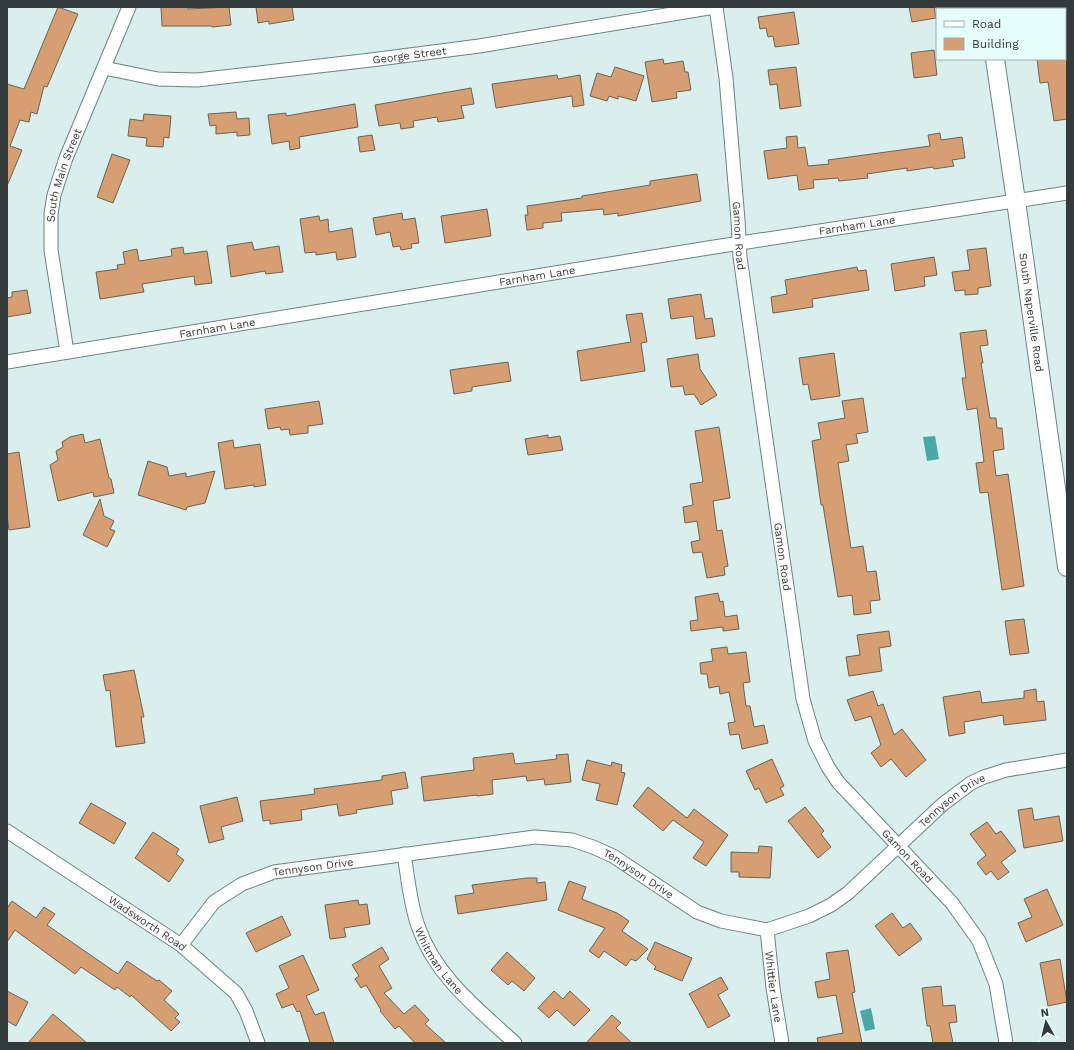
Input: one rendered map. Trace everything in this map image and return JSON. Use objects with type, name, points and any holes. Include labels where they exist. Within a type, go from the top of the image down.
[{"type":"main road","name":"South Naperville Road","points":[[995,60],[1067,567]]},
{"type":"street","name":"South Main Street","points":[[67,352],[50,250],[50,214],[58,178],[129,7]]},
{"type":"street","name":"George Street","points":[[104,68],[158,79],[182,81],[205,79],[479,46],[716,7]]},
{"type":"street","name":"Gamon Road","points":[[716,7],[726,78],[740,257],[802,691],[808,721],[820,753],[838,782],[952,903],[979,941],[996,984],[1006,1043]]},
{"type":"street","name":"Farnham Lane","points":[[7,362],[740,243],[1067,193]]},
{"type":"street","name":"Tennyson Drive","points":[[181,945],[214,902],[252,880],[274,872],[524,838],[556,838],[572,840],[593,847],[612,856],[697,912],[722,921],[767,930],[809,916],[831,905],[848,893],[943,804],[971,783],[1006,770],[1067,760]]},
{"type":"street","name":"Wadsworth Road","points":[[7,831],[181,945],[236,993],[246,1011],[258,1043]]},
{"type":"street","name":"Whitman Lane","points":[[404,854],[412,906],[418,927],[430,952],[455,987],[516,1043]]},
{"type":"street","name":"Whittier Lane","points":[[767,930],[772,988],[782,1043]]},
{"type":"water","points":[[935,436],[939,459],[927,461],[923,437]]},
{"type":"water","points":[[871,1008],[875,1029],[865,1031],[860,1011]]},
{"type":"building","points":[[58,7],[78,14],[47,87],[44,86],[37,114],[31,112],[29,122],[20,120],[10,146],[22,150],[7,186],[7,84],[24,89]]},
{"type":"building","points":[[161,7],[188,7],[188,9],[229,7],[231,25],[212,27],[162,26]]},
{"type":"building","points":[[256,7],[292,7],[294,20],[269,24],[269,21],[258,23]]},
{"type":"building","points":[[909,7],[934,7],[936,18],[912,22]]},
{"type":"building","points":[[794,12],[799,44],[775,47],[773,36],[768,37],[766,28],[760,29],[758,17]]},
{"type":"building","points":[[934,50],[937,75],[914,78],[911,53]]},
{"type":"building","points":[[663,59],[664,64],[683,61],[685,72],[688,72],[691,90],[676,92],[677,98],[652,102],[645,62]]},
{"type":"building","points":[[1067,59],[1067,119],[1054,121],[1048,82],[1040,83],[1037,60]]},
{"type":"building","points":[[615,67],[644,76],[636,101],[618,96],[618,99],[609,96],[607,101],[590,96],[597,73],[611,77]]},
{"type":"building","points":[[796,67],[801,106],[780,109],[777,84],[770,85],[768,70]]},
{"type":"building","points":[[557,75],[558,79],[580,75],[584,105],[573,107],[572,96],[496,108],[492,84]]},
{"type":"building","points":[[471,88],[474,104],[461,106],[464,118],[438,122],[437,117],[413,121],[414,127],[401,129],[400,123],[379,126],[375,105]]},
{"type":"building","points":[[355,104],[358,127],[299,137],[300,148],[290,150],[289,141],[272,144],[268,115],[286,113],[286,116]]},
{"type":"building","points":[[236,112],[237,119],[249,118],[250,135],[237,136],[237,132],[216,134],[216,125],[210,126],[208,114]]},
{"type":"building","points":[[144,114],[171,116],[169,138],[164,137],[163,147],[146,146],[147,138],[128,136],[130,119],[143,121]]},
{"type":"building","points":[[940,133],[941,140],[962,137],[965,158],[952,160],[954,166],[934,169],[933,167],[907,171],[907,168],[867,174],[868,178],[839,181],[838,178],[813,180],[814,188],[799,190],[797,175],[768,179],[764,151],[787,148],[786,137],[797,136],[798,148],[805,147],[808,166],[829,164],[828,160],[930,146],[928,135]]},
{"type":"building","points":[[372,135],[375,150],[360,152],[358,137]]},
{"type":"building","points":[[112,154],[130,160],[113,203],[97,197]]},
{"type":"building","points":[[697,174],[701,201],[618,216],[618,213],[604,215],[603,209],[561,213],[562,221],[543,223],[543,228],[527,230],[525,215],[528,215],[527,206],[582,198],[582,196],[650,185],[650,181]]},
{"type":"building","points":[[487,209],[491,236],[445,243],[441,216]]},
{"type":"building","points":[[402,213],[403,220],[415,218],[419,243],[411,244],[412,248],[401,250],[400,246],[393,247],[390,232],[376,235],[373,218]]},
{"type":"building","points":[[319,216],[320,221],[328,219],[329,232],[352,228],[356,257],[337,260],[336,252],[316,255],[316,252],[305,253],[300,219]]},
{"type":"building","points":[[252,242],[254,250],[279,246],[283,272],[266,274],[265,271],[231,277],[227,246]]},
{"type":"building","points":[[183,247],[184,254],[207,251],[212,283],[195,285],[194,276],[142,284],[144,292],[100,299],[96,272],[118,269],[117,265],[125,264],[123,252],[137,249],[139,261],[172,256],[171,249]]},
{"type":"building","points":[[986,248],[991,286],[978,288],[978,294],[965,295],[965,290],[955,291],[952,272],[970,270],[967,250]]},
{"type":"building","points":[[934,257],[937,275],[924,277],[925,286],[895,291],[891,264]]},
{"type":"building","points":[[857,267],[858,271],[866,270],[869,290],[812,299],[813,307],[773,313],[771,297],[787,294],[785,280]]},
{"type":"building","points":[[27,290],[31,313],[7,317],[7,298],[12,297],[12,292]]},
{"type":"building","points":[[701,294],[705,319],[712,318],[715,336],[696,339],[693,316],[671,319],[668,299]]},
{"type":"building","points":[[642,313],[647,342],[641,343],[645,371],[581,381],[577,351],[631,342],[626,315]]},
{"type":"building","points":[[986,330],[988,345],[980,346],[983,363],[981,363],[990,418],[996,418],[997,428],[1002,428],[1004,449],[993,451],[996,476],[1008,474],[1024,586],[1002,590],[988,492],[980,493],[976,463],[984,462],[977,408],[967,410],[962,378],[966,378],[960,333]]},
{"type":"building","points":[[834,353],[840,396],[811,400],[808,384],[803,385],[799,358]]},
{"type":"building","points":[[698,354],[700,369],[717,395],[701,405],[694,394],[685,395],[683,386],[671,387],[667,359]]},
{"type":"building","points":[[508,362],[511,381],[472,387],[472,391],[454,394],[450,370]]},
{"type":"building","points":[[863,398],[868,432],[856,434],[858,443],[846,445],[849,461],[838,463],[851,548],[863,546],[867,572],[876,571],[880,600],[870,601],[871,613],[854,615],[852,595],[838,597],[823,505],[821,505],[812,441],[821,439],[818,423],[845,418],[842,401]]},
{"type":"building","points":[[319,401],[323,424],[308,426],[308,433],[290,435],[289,429],[281,430],[280,427],[268,429],[265,409]]},
{"type":"building","points":[[719,427],[730,498],[713,501],[717,531],[722,530],[728,566],[724,567],[725,575],[707,578],[702,552],[693,553],[691,542],[700,540],[697,521],[685,523],[683,507],[693,505],[690,484],[703,482],[695,431]]},
{"type":"building","points":[[83,434],[85,443],[100,439],[114,493],[94,497],[93,492],[58,501],[50,465],[58,460],[56,451],[63,447],[62,442],[70,437]]},
{"type":"building","points":[[548,435],[548,438],[560,436],[563,450],[528,455],[525,439]]},
{"type":"building","points":[[233,440],[234,448],[260,444],[266,485],[225,489],[218,443]]},
{"type":"building","points":[[19,452],[30,527],[9,530],[7,516],[7,454]]},
{"type":"building","points":[[148,461],[167,467],[169,476],[186,473],[186,477],[215,471],[205,503],[187,507],[186,510],[138,495]]},
{"type":"building","points":[[100,499],[104,516],[114,521],[110,529],[115,531],[107,547],[83,535]]},
{"type":"building","points":[[718,593],[720,602],[723,601],[725,617],[737,615],[739,629],[723,631],[723,627],[691,631],[690,621],[698,620],[695,597]]},
{"type":"building","points":[[1024,619],[1029,653],[1010,655],[1005,621]]},
{"type":"building","points":[[889,631],[891,646],[879,648],[882,671],[849,676],[846,657],[860,655],[857,635]]},
{"type":"building","points":[[727,647],[728,654],[746,652],[750,682],[743,683],[746,706],[750,706],[754,727],[764,725],[768,743],[742,749],[739,734],[730,735],[728,723],[735,722],[729,692],[720,694],[719,686],[709,688],[707,674],[701,674],[700,663],[713,661],[711,649]]},
{"type":"building","points":[[134,670],[144,717],[141,717],[145,743],[116,747],[110,690],[106,691],[103,675]]},
{"type":"building","points":[[1036,689],[1037,702],[1044,701],[1046,720],[1004,725],[1003,715],[964,722],[965,733],[949,736],[943,697],[980,691],[982,703],[1024,698],[1024,691]]},
{"type":"building","points":[[873,691],[878,706],[883,704],[894,735],[902,729],[926,760],[906,777],[891,759],[881,767],[871,753],[881,745],[871,716],[855,721],[847,700]]},
{"type":"building","points":[[513,753],[515,764],[557,759],[556,755],[568,754],[571,782],[545,785],[544,779],[527,781],[526,776],[492,780],[493,794],[424,801],[421,777],[474,770],[473,758]]},
{"type":"building","points":[[772,759],[784,786],[780,788],[784,795],[766,803],[759,788],[755,790],[746,771]]},
{"type":"building","points":[[587,760],[611,766],[612,762],[622,765],[621,772],[625,773],[617,805],[596,800],[600,784],[582,780]]},
{"type":"building","points":[[405,772],[408,788],[391,791],[393,804],[356,810],[357,813],[339,816],[337,804],[301,810],[302,820],[270,824],[270,820],[263,821],[260,801],[315,794],[314,789],[382,780],[382,776]]},
{"type":"building","points":[[648,787],[687,818],[694,809],[728,835],[706,866],[693,858],[704,842],[673,820],[663,831],[633,806]]},
{"type":"building","points":[[237,797],[243,821],[221,827],[224,839],[209,843],[200,806]]},
{"type":"building","points":[[91,803],[126,823],[114,844],[79,823]]},
{"type":"building","points":[[805,807],[824,831],[821,834],[831,847],[818,858],[788,821]]},
{"type":"building","points":[[1032,808],[1034,820],[1059,816],[1063,841],[1024,848],[1018,810]]},
{"type":"building","points":[[987,822],[996,834],[1001,831],[1016,851],[1001,862],[1009,872],[998,880],[991,871],[986,875],[977,863],[986,855],[970,834]]},
{"type":"building","points":[[153,832],[179,849],[176,854],[184,860],[169,882],[135,858]]},
{"type":"building","points":[[759,846],[772,847],[770,878],[739,877],[739,872],[731,872],[731,852],[758,853]]},
{"type":"building","points":[[537,878],[537,883],[545,882],[547,900],[458,914],[455,896],[474,893],[472,885]]},
{"type":"building","points":[[569,881],[586,887],[582,899],[617,913],[629,921],[622,931],[648,949],[636,961],[631,959],[626,966],[604,951],[599,958],[589,951],[605,928],[558,910]]},
{"type":"building","points":[[1047,889],[1063,925],[1026,942],[1018,923],[1032,917],[1024,899]]},
{"type":"building","points":[[358,900],[359,905],[367,904],[370,924],[344,928],[346,937],[330,939],[325,905]]},
{"type":"building","points":[[12,901],[36,918],[44,907],[55,914],[47,925],[118,974],[127,961],[157,981],[159,980],[172,991],[164,1000],[179,1014],[175,1018],[180,1022],[171,1031],[131,995],[130,997],[117,987],[115,990],[81,967],[75,974],[15,930],[7,942],[7,908]]},
{"type":"building","points":[[892,913],[903,928],[910,923],[922,939],[899,956],[875,926]]},
{"type":"building","points":[[282,916],[291,935],[256,952],[246,933]]},
{"type":"building","points":[[655,942],[692,958],[682,981],[654,969],[656,967],[647,959]]},
{"type":"building","points":[[382,947],[389,959],[379,966],[392,988],[384,993],[404,1014],[415,1005],[429,1020],[425,1024],[446,1043],[415,1043],[399,1026],[395,1029],[380,1011],[381,1010],[366,985],[361,988],[355,979],[359,976],[352,965]]},
{"type":"building","points":[[848,950],[855,992],[852,993],[862,1043],[818,1043],[817,1038],[843,1033],[836,995],[818,998],[815,982],[830,979],[826,953]]},
{"type":"building","points":[[507,952],[535,978],[524,991],[512,981],[508,985],[491,970]]},
{"type":"building","points":[[303,955],[319,990],[306,996],[315,1015],[324,1012],[334,1043],[310,1043],[300,1011],[297,1012],[293,1004],[282,1008],[276,994],[289,988],[279,966]]},
{"type":"building","points":[[1060,959],[1067,1002],[1048,1006],[1040,963]]},
{"type":"building","points":[[721,977],[728,989],[718,995],[730,1016],[708,1028],[689,994]]},
{"type":"building","points":[[941,986],[943,1006],[955,1005],[957,1022],[949,1023],[953,1043],[933,1043],[930,1026],[927,1026],[922,988]]},
{"type":"building","points":[[7,991],[28,1002],[16,1026],[7,1021]]},
{"type":"building","points":[[554,991],[563,999],[570,991],[590,1010],[574,1026],[557,1010],[549,1018],[538,1008]]},
{"type":"building","points":[[53,1014],[87,1043],[28,1043]]},
{"type":"building","points":[[612,1015],[621,1023],[616,1028],[632,1043],[586,1043]]}]
